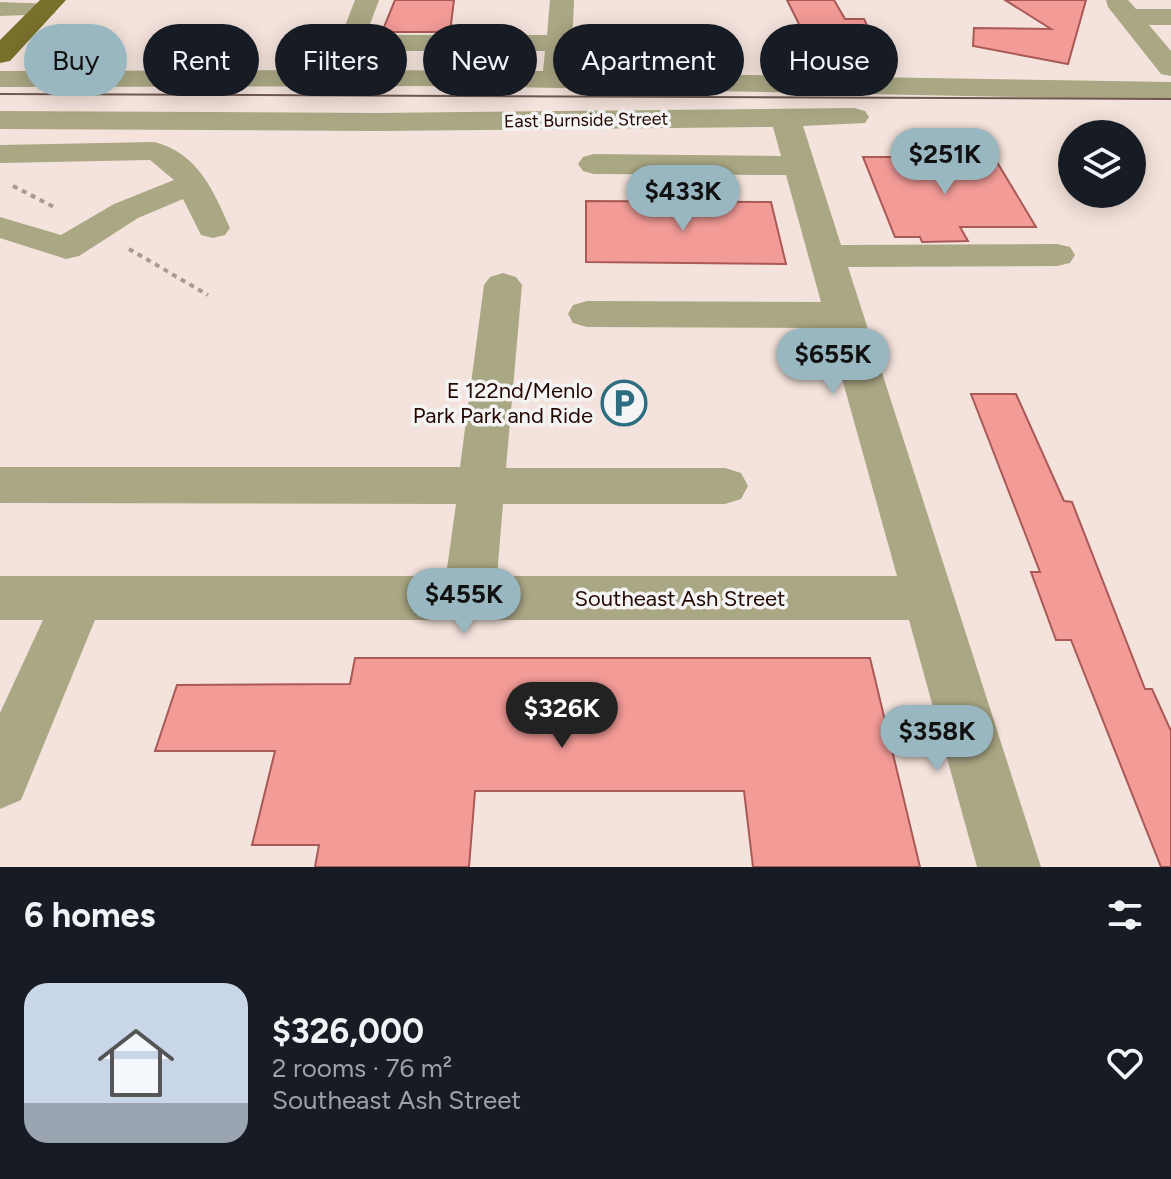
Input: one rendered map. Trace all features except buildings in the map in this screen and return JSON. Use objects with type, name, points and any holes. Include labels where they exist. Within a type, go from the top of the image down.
[{"type":"main road","points":[[0,55],[49,5]]},
{"type":"street","points":[[359,24],[367,0]]},
{"type":"street","points":[[560,24],[562,0]]},
{"type":"street","points":[[0,9],[49,5]]},
{"type":"street","points":[[1124,9],[1171,17]]},
{"type":"street","points":[[1124,9],[1140,33],[1171,68]]},
{"type":"street","points":[[407,43],[553,43]]},
{"type":"street","name":"East Burnside Street","points":[[0,79],[275,80]]},
{"type":"street","name":"East Burnside Street","points":[[407,80],[553,80]]},
{"type":"street","name":"East Burnside Street","points":[[744,86],[1171,91]]},
{"type":"street","points":[[1013,116],[1171,118]]},
{"type":"street","points":[[785,117],[1009,867]]},
{"type":"street","name":"East Burnside Street","points":[[0,120],[376,122],[876,117]]},
{"type":"street","points":[[0,154],[154,151],[172,157],[193,185],[213,228]]},
{"type":"street","points":[[594,164],[799,166]]},
{"type":"street","points":[[0,227],[66,248],[86,233],[139,204],[193,185]]},
{"type":"street","points":[[826,256],[1057,255]]},
{"type":"street","points":[[469,598],[503,285]]},
{"type":"street","points":[[587,314],[844,315]]},
{"type":"street","points":[[0,485],[725,486]]},
{"type":"street","name":"Southeast Ash Street","points":[[0,598],[927,598]]},
{"type":"street","points":[[0,779],[79,598]]},
{"type":"tram line","points":[[0,94],[1171,99]]},
{"type":"place","name":"E 122nd/Menlo Park Park and Ride","points":[[624,403]]}]
